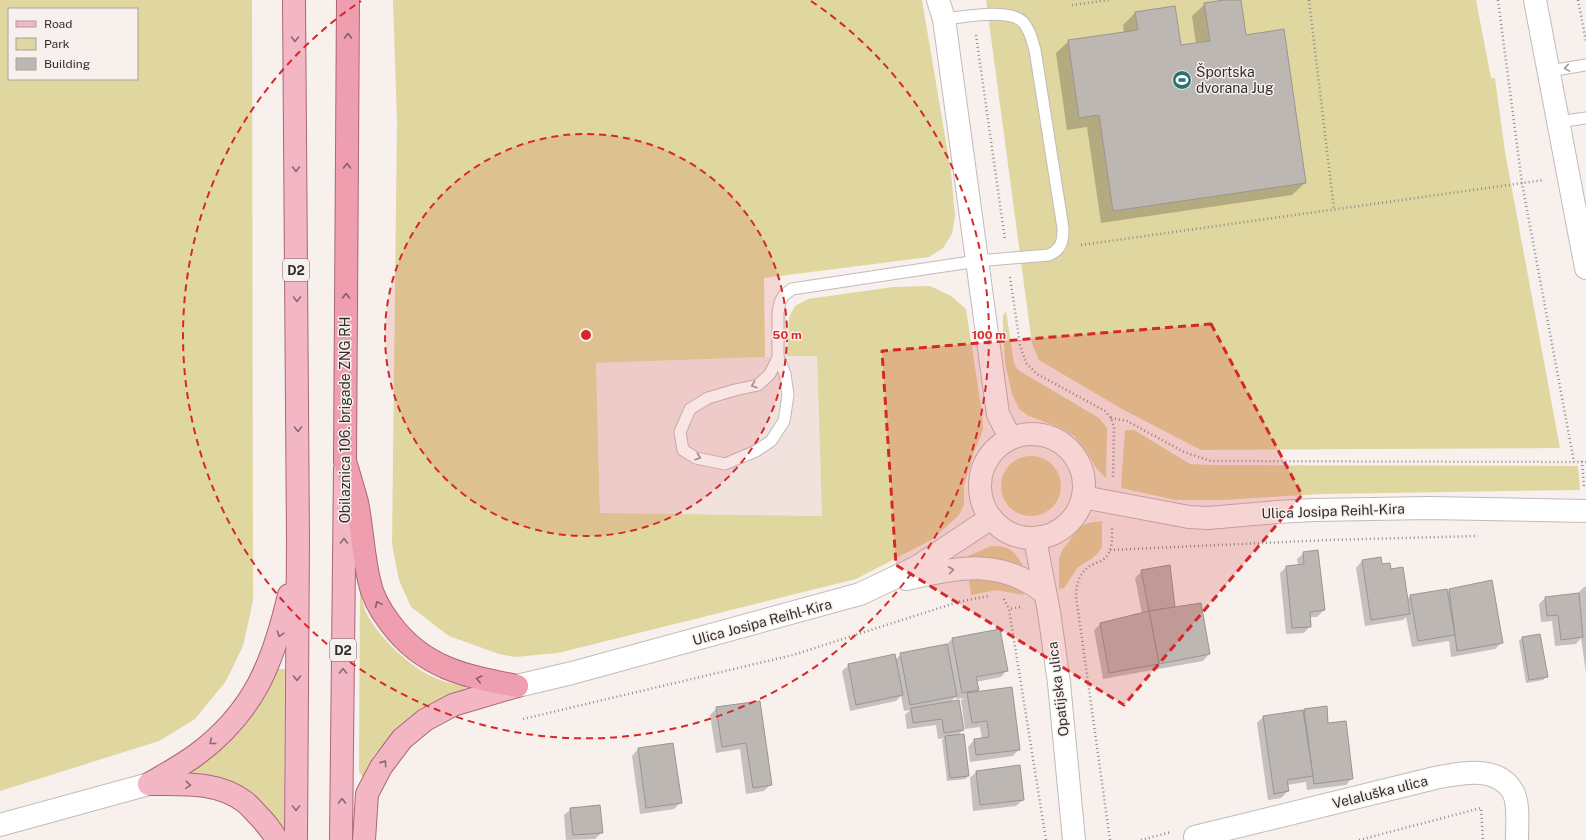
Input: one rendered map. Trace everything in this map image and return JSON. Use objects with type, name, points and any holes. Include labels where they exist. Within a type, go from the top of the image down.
[{"type":"highway","name":"Obilaznica 106. brigade ZNG RH","points":[[345,461],[348,0]]},
{"type":"highway","points":[[345,461],[357,502],[369,580],[379,608],[400,638],[427,659],[452,670],[472,678],[517,686]]},
{"type":"main road","name":"D2","points":[[294,0],[298,540],[296,840]]},
{"type":"main road","name":"Obilaznica 106. brigade ZNG RH","points":[[341,840],[345,461]]},
{"type":"main road","points":[[149,784],[195,756],[220,736],[243,710],[258,688],[271,660],[282,627],[290,591],[298,540]]},
{"type":"main road","points":[[364,840],[367,794],[381,766],[402,740],[425,720],[453,705],[517,686]]},
{"type":"main road","points":[[149,784],[186,784],[206,786],[227,792],[245,802],[270,828],[277,840]]},
{"type":"street","points":[[1535,0],[1586,268]]},
{"type":"street","points":[[942,6],[998,414],[1011,438]]},
{"type":"street","points":[[1027,433],[1044,435],[1059,440],[1071,451],[1080,465],[1084,481],[1083,497],[1078,510],[1070,521],[1060,530],[1048,536],[1035,538],[1020,537],[1007,532],[995,524],[986,512],[980,498],[979,484],[982,469],[988,456],[998,445],[1011,438],[1027,433]]},
{"type":"street","name":"Ulica Josipa Reihl-Kira","points":[[1083,497],[1112,504],[1189,517],[1208,518],[1277,512],[1429,508],[1586,511]]},
{"type":"street","name":"Ulica Josipa Reihl-Kira","points":[[517,686],[580,671],[860,594],[917,567],[991,518]]},
{"type":"street","name":"Opatijska ulica","points":[[1035,538],[1059,683],[1074,840]]},
{"type":"street","points":[[885,583],[944,571],[967,568],[988,569],[1020,577],[1032,583],[1046,598]]},
{"type":"street","name":"Velaluška ulica","points":[[1195,837],[1435,778],[1464,773],[1486,774],[1503,780],[1514,794],[1517,809],[1518,840]]},
{"type":"street","points":[[0,825],[149,784]]},
{"type":"lane","points":[[778,357],[770,374],[758,385],[708,398],[690,409],[680,432],[683,450],[696,458],[725,464],[756,451],[771,442],[784,421],[788,395],[785,374],[778,357],[778,312],[780,302],[784,294],[792,289],[977,261],[1049,254],[1056,252],[1061,246],[1063,228],[1035,50],[1030,32],[1022,21],[1013,16],[973,16],[942,6]]},
{"type":"lane","points":[[1548,71],[1586,65]]},
{"type":"lane","points":[[1558,122],[1586,118]]},
{"type":"path","points":[[1072,5],[1109,0]]},
{"type":"path","points":[[1309,0],[1334,209]]},
{"type":"path","points":[[1498,0],[1522,183],[1574,462]]},
{"type":"path","points":[[1578,0],[1586,41]]},
{"type":"path","points":[[973,16],[1020,345],[1026,364],[1037,374],[1105,411],[1111,418],[1114,427],[1112,542],[1106,557],[1098,563],[1089,566],[1080,576],[1076,585],[1076,596],[1110,840]]},
{"type":"path","points":[[1061,246],[1091,245],[1334,209],[1569,178]]},
{"type":"path","points":[[1111,418],[1127,421],[1184,452],[1211,461],[1586,462]]},
{"type":"path","points":[[1110,550],[1484,536]]},
{"type":"path","points":[[523,718],[793,656],[958,602],[993,595]]},
{"type":"path","points":[[998,596],[1003,598],[1009,609],[1046,840]]},
{"type":"path","points":[[1009,609],[1046,598],[1076,596]]},
{"type":"path","points":[[1359,840],[1481,808],[1483,840]]},
{"type":"highlighted area","points":[[1211,324],[1302,495],[1124,705],[896,565],[882,351]]},
{"type":"shaded area","points":[[817,355],[822,516],[600,514],[596,363]]},
{"type":"green space","points":[[0,0],[252,0],[253,601],[243,646],[226,681],[195,719],[159,741],[0,791]]},
{"type":"green space","points":[[393,0],[922,0],[951,172],[955,216],[952,234],[943,248],[929,257],[764,278],[765,357],[596,363],[600,513],[822,516],[817,356],[787,356],[789,317],[795,306],[808,299],[893,287],[930,286],[951,296],[966,309],[982,413],[983,430],[974,452],[964,486],[964,505],[959,515],[933,539],[856,579],[558,653],[515,657],[499,654],[449,636],[411,607],[399,580],[392,544],[397,121]]},
{"type":"green space","points":[[986,0],[1476,0],[1491,78],[1495,78],[1505,152],[1560,448],[1201,450],[1122,409],[1039,360],[1032,344]]},
{"type":"green space","points":[[1006,311],[1014,363],[1018,370],[1099,418],[1107,428],[1106,478],[1096,468],[1087,452],[1074,436],[1061,428],[1029,416],[1019,409],[1012,394],[1005,363],[1003,316]]},
{"type":"green space","points":[[1125,430],[1134,430],[1190,464],[1578,466],[1580,490],[1321,494],[1223,500],[1176,500],[1121,488]]},
{"type":"green space","points":[[1025,456],[1037,456],[1048,461],[1056,469],[1061,480],[1059,498],[1048,511],[1037,516],[1025,516],[1014,511],[1006,503],[1001,492],[1001,480],[1006,469],[1014,461]]},
{"type":"green space","points":[[1102,521],[1102,547],[1091,559],[1078,567],[1064,588],[1059,589],[1059,558],[1063,549],[1080,527],[1088,523]]},
{"type":"green space","points":[[991,546],[1011,550],[1023,566],[1009,561],[996,560],[969,562],[968,556]]},
{"type":"green space","points":[[989,576],[1017,586],[1024,595],[997,590],[971,595],[969,580]]},
{"type":"green space","points":[[360,592],[365,610],[370,619],[376,629],[393,648],[412,664],[431,676],[453,684],[466,686],[467,694],[433,705],[402,724],[373,756],[363,777],[359,772]]},
{"type":"green space","points":[[277,669],[285,669],[284,830],[247,789],[223,778],[189,774],[213,755],[260,702]]},
{"type":"building","name":"Športska dvorana Jug","points":[[1224,0],[1241,0],[1246,35],[1284,29],[1306,183],[1113,211],[1099,115],[1079,118],[1068,40],[1138,30],[1135,12],[1175,6],[1181,45],[1210,41],[1204,3]]},
{"type":"building","points":[[1318,550],[1325,610],[1310,612],[1311,627],[1292,628],[1286,566],[1304,564],[1303,552]]},
{"type":"building","points":[[1381,557],[1382,564],[1390,563],[1391,569],[1403,567],[1410,614],[1371,620],[1362,560]]},
{"type":"building","points":[[1170,565],[1175,607],[1149,611],[1141,570]]},
{"type":"building","points":[[1492,580],[1503,643],[1457,651],[1449,589]]},
{"type":"building","points":[[1447,589],[1455,635],[1418,641],[1410,595]]},
{"type":"building","points":[[1579,593],[1583,637],[1561,640],[1558,615],[1547,616],[1545,597]]},
{"type":"building","points":[[1201,603],[1210,654],[1159,664],[1149,611]]},
{"type":"building","points":[[1149,611],[1159,664],[1109,673],[1100,623]]},
{"type":"building","points":[[1000,629],[1008,671],[976,677],[979,690],[962,693],[952,638]]},
{"type":"building","points":[[1540,634],[1548,677],[1529,680],[1522,637]]},
{"type":"building","points":[[947,644],[957,696],[910,705],[900,653]]},
{"type":"building","points":[[895,654],[903,695],[856,705],[848,664]]},
{"type":"building","points":[[1012,687],[1020,750],[976,755],[974,739],[989,737],[987,721],[972,723],[967,693]]},
{"type":"building","points":[[959,700],[964,730],[944,733],[942,719],[913,723],[911,708]]},
{"type":"building","points":[[760,701],[772,785],[753,788],[746,743],[722,747],[716,707]]},
{"type":"building","points":[[1327,706],[1328,723],[1346,721],[1353,779],[1314,784],[1304,709]]},
{"type":"building","points":[[1303,710],[1313,776],[1287,780],[1289,791],[1274,794],[1263,716]]},
{"type":"building","points":[[964,734],[969,776],[950,778],[945,736]]},
{"type":"building","points":[[673,743],[682,803],[646,808],[638,748]]},
{"type":"building","points":[[1020,765],[1024,800],[980,805],[976,771]]},
{"type":"building","points":[[600,805],[603,833],[573,835],[570,808]]},
{"type":"place","name":"Športska dvorana Jug","points":[[1182,80]]}]
